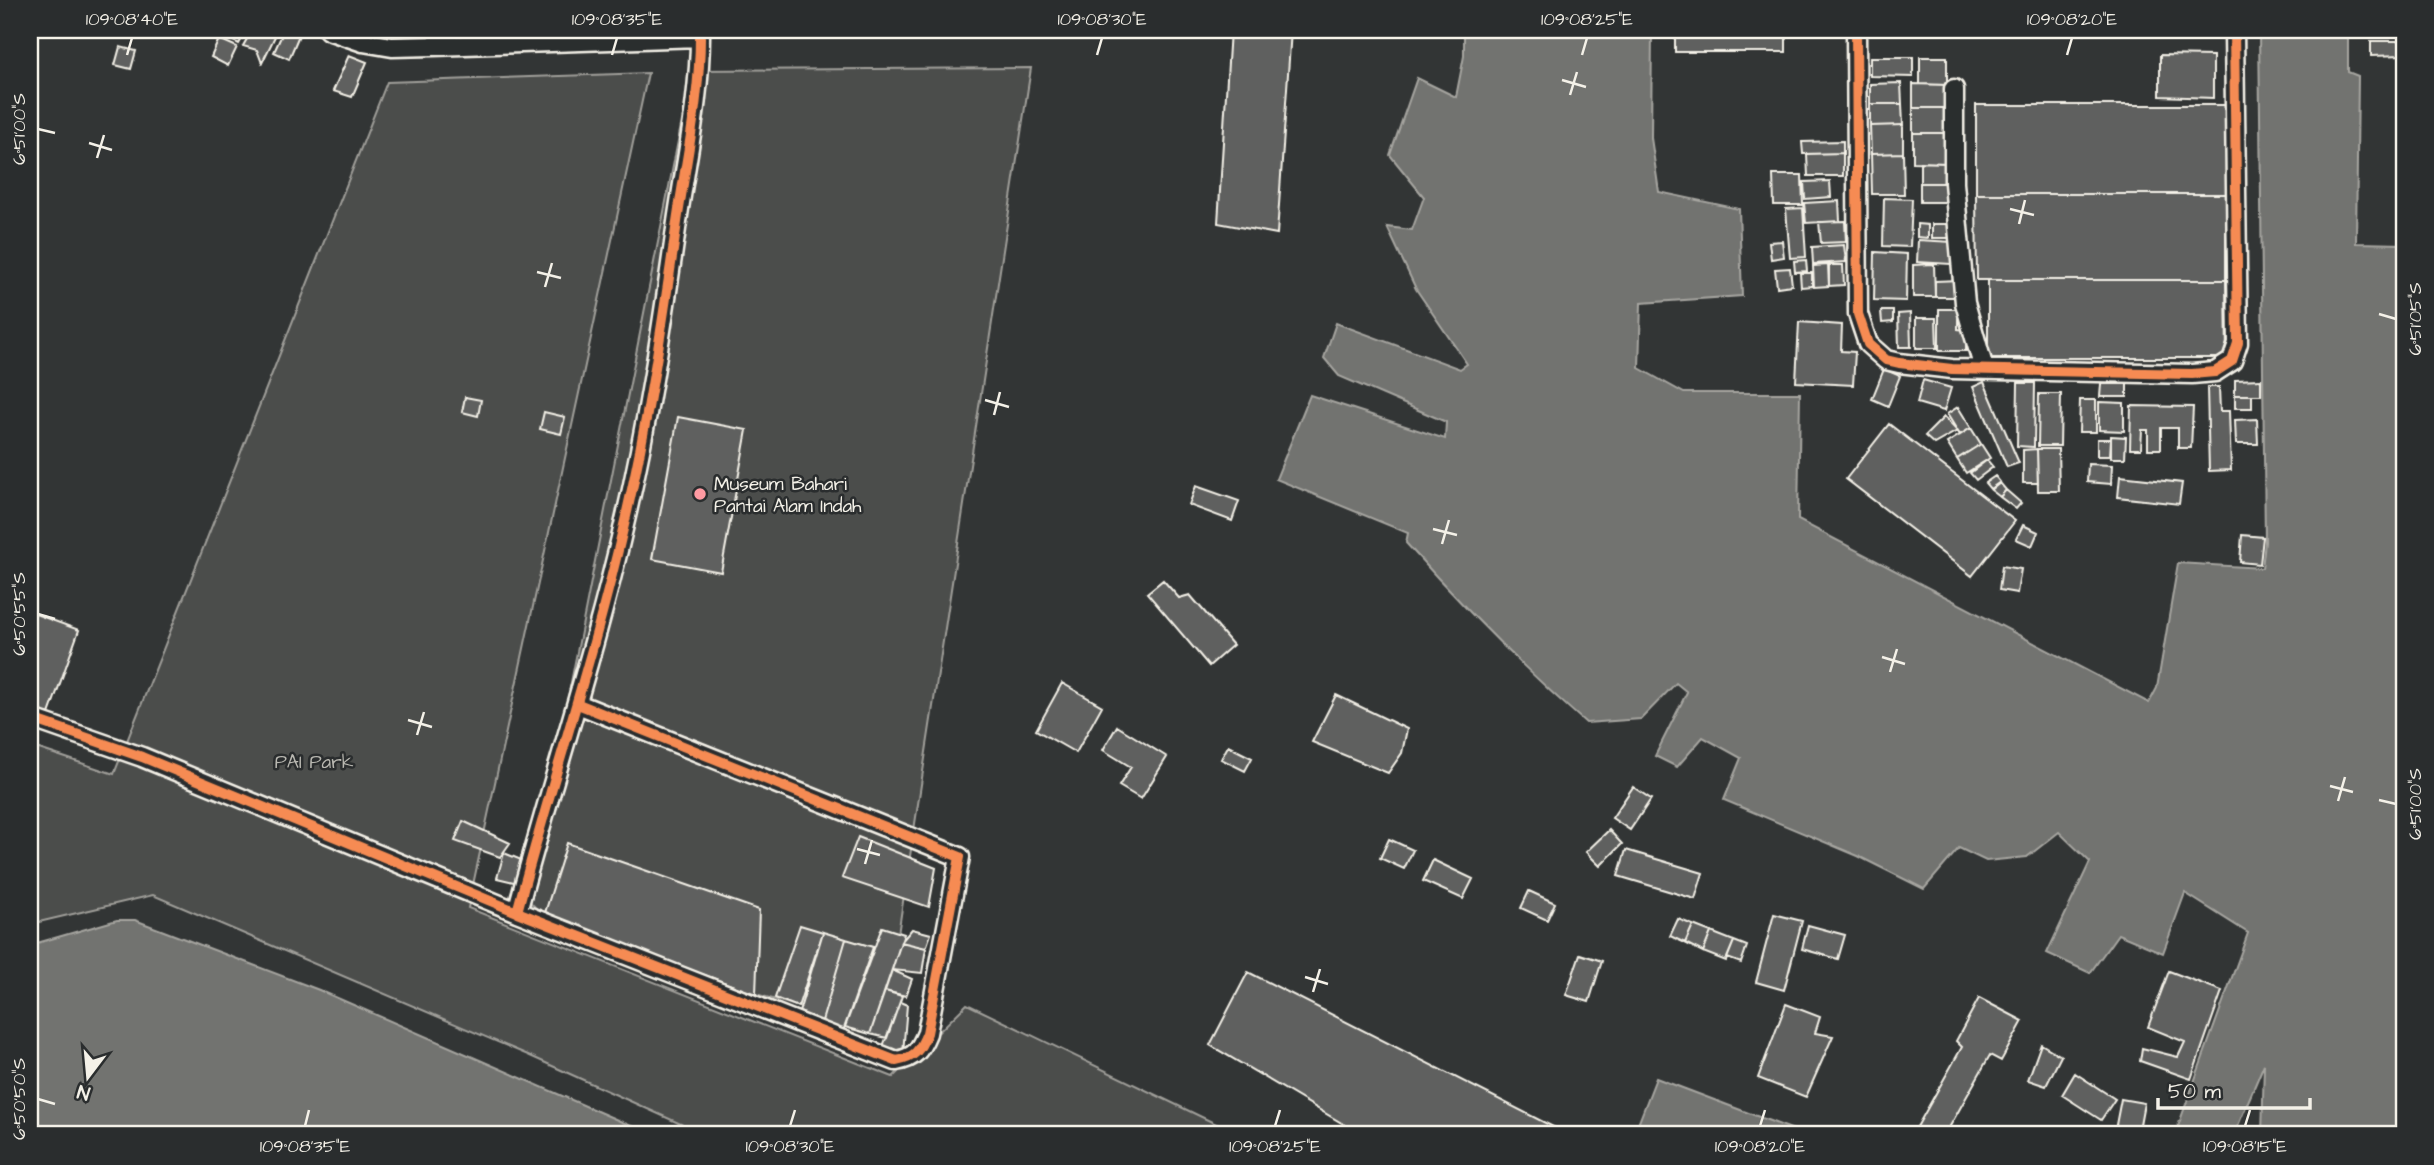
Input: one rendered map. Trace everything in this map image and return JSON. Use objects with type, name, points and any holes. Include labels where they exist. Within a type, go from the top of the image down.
[{"type":"street","points":[[328,30],[362,36],[392,47],[551,45],[700,33],[694,107],[644,432],[624,525],[578,704],[517,912]]},
{"type":"street","points":[[1856,30],[1858,300],[1862,331],[1868,344],[1886,360],[1952,369],[2192,374],[2215,372],[2232,361],[2238,343],[2234,30]]},
{"type":"street","points":[[1954,89],[1954,170],[1965,303],[1984,369]]},
{"type":"street","points":[[30,718],[142,757],[517,912],[896,1061],[908,1059],[919,1051],[927,1033],[960,857],[578,704]]},
{"type":"green space","points":[[1031,68],[883,1032],[756,994],[544,916],[528,900],[692,70]]},
{"type":"green space","name":"PAI Park","points":[[648,73],[468,908],[893,1077],[967,1004],[1239,1135],[705,1135],[528,1055],[153,895],[39,922],[30,919],[30,746],[114,774],[387,82]]},
{"type":"shaded area","points":[[1464,30],[1652,30],[1651,138],[1659,192],[1739,209],[1742,296],[1641,303],[1639,368],[1684,393],[1800,393],[1798,520],[2149,703],[2157,688],[2178,563],[2262,568],[2265,542],[2259,30],[2348,30],[2348,72],[2358,76],[2356,243],[2404,244],[2404,1135],[2262,1135],[2264,1064],[2234,1135],[2179,1135],[2177,1129],[2248,933],[2185,893],[2163,953],[2118,934],[2090,973],[2047,953],[2090,862],[2059,832],[2027,857],[1986,861],[1959,848],[1924,889],[1858,856],[1724,800],[1741,758],[1703,737],[1677,767],[1655,756],[1687,692],[1676,683],[1641,719],[1586,723],[1516,658],[1449,590],[1406,543],[1408,533],[1276,479],[1310,395],[1445,439],[1446,422],[1339,376],[1324,358],[1336,323],[1460,369],[1467,364],[1416,289],[1387,227],[1412,230],[1424,197],[1390,155],[1417,78],[1456,97],[1464,56]]},
{"type":"shaded area","points":[[117,920],[135,920],[319,990],[652,1135],[30,1135],[30,945]]},
{"type":"shaded area","points":[[1656,1078],[1807,1135],[1634,1135]]},
{"type":"building","points":[[228,30],[247,30],[239,44],[225,37]]},
{"type":"building","points":[[252,30],[278,30],[262,63],[257,50],[243,46]]},
{"type":"building","points":[[284,30],[299,35],[289,59],[274,52]]},
{"type":"building","points":[[1230,30],[1291,30],[1277,234],[1218,223]]},
{"type":"building","points":[[1675,30],[1786,30],[1786,52],[1675,52]]},
{"type":"building","points":[[219,39],[237,47],[228,66],[211,57]]},
{"type":"building","points":[[2371,41],[2404,41],[2404,55],[2371,56]]},
{"type":"building","points":[[120,47],[136,51],[131,69],[115,65]]},
{"type":"building","points":[[349,55],[367,62],[352,97],[333,91]]},
{"type":"building","points":[[2160,55],[2213,56],[2213,98],[2160,96]]},
{"type":"building","points":[[1870,57],[1913,57],[1913,77],[1870,76]]},
{"type":"building","points":[[1920,57],[1947,57],[1947,85],[1920,84]]},
{"type":"building","points":[[1901,83],[1902,104],[1870,104],[1870,84]]},
{"type":"building","points":[[1913,84],[1947,85],[1947,108],[1913,108]]},
{"type":"building","points":[[1870,104],[1902,104],[1903,125],[1870,126]]},
{"type":"building","points":[[1976,105],[2226,105],[2226,194],[1976,194]]},
{"type":"building","points":[[1913,108],[1947,108],[1946,133],[1913,133]]},
{"type":"building","points":[[1903,125],[1903,153],[1871,154],[1870,126]]},
{"type":"building","points":[[1913,133],[1946,133],[1946,163],[1913,162]]},
{"type":"building","points":[[1843,141],[1843,153],[1803,154],[1802,142]]},
{"type":"building","points":[[1843,153],[1843,176],[1808,176],[1807,154]]},
{"type":"building","points":[[1903,153],[1904,194],[1872,194],[1871,154]]},
{"type":"building","points":[[1920,162],[1946,163],[1946,183],[1920,183]]},
{"type":"building","points":[[1773,175],[1802,175],[1803,205],[1774,205]]},
{"type":"building","points":[[1830,181],[1831,197],[1805,199],[1804,182]]},
{"type":"building","points":[[1920,183],[1946,183],[1946,202],[1920,202]]},
{"type":"building","points":[[1976,194],[2226,194],[2226,280],[1977,280]]},
{"type":"building","points":[[1884,198],[1912,199],[1910,247],[1883,246]]},
{"type":"building","points":[[1839,201],[1840,221],[1806,223],[1804,203]]},
{"type":"building","points":[[1803,208],[1806,257],[1790,258],[1786,209]]},
{"type":"building","points":[[1845,221],[1846,242],[1821,243],[1819,222]]},
{"type":"building","points":[[1917,224],[1928,225],[1928,238],[1917,237]]},
{"type":"building","points":[[1932,224],[1950,224],[1951,238],[1932,238]]},
{"type":"building","points":[[1918,240],[1953,242],[1951,264],[1917,262]]},
{"type":"building","points":[[1782,241],[1784,257],[1771,259],[1769,242]]},
{"type":"building","points":[[1844,245],[1846,262],[1813,264],[1812,247]]},
{"type":"building","points":[[1875,252],[1907,254],[1906,301],[1874,300]]},
{"type":"building","points":[[1806,260],[1807,271],[1795,272],[1794,261]]},
{"type":"building","points":[[1934,264],[1935,297],[1913,297],[1913,265]]},
{"type":"building","points":[[1828,265],[1829,286],[1814,287],[1813,266]]},
{"type":"building","points":[[1829,265],[1843,265],[1844,285],[1829,286]]},
{"type":"building","points":[[1790,268],[1792,285],[1777,287],[1775,269]]},
{"type":"building","points":[[1800,273],[1812,273],[1812,286],[1801,287]]},
{"type":"building","points":[[1960,280],[1960,297],[1935,297],[1935,281]]},
{"type":"building","points":[[1988,280],[2226,280],[2227,358],[1988,358]]},
{"type":"building","points":[[1939,309],[1958,309],[1958,329],[1966,330],[1966,351],[1939,351]]},
{"type":"building","points":[[1881,311],[1893,311],[1893,322],[1882,323]]},
{"type":"building","points":[[1910,313],[1911,347],[1899,347],[1898,314]]},
{"type":"building","points":[[1916,318],[1936,318],[1937,348],[1916,348]]},
{"type":"building","points":[[1799,322],[1842,325],[1841,351],[1855,352],[1853,385],[1796,382]]},
{"type":"building","points":[[1884,369],[1900,376],[1888,406],[1872,399]]},
{"type":"building","points":[[2261,379],[2261,395],[2235,395],[2235,380]]},
{"type":"building","points":[[1923,380],[1951,388],[1944,411],[1917,403]]},
{"type":"building","points":[[1984,382],[2019,463],[2007,467],[1973,387]]},
{"type":"building","points":[[2018,383],[2035,383],[2034,447],[2017,446]]},
{"type":"building","points":[[2101,384],[2127,384],[2127,397],[2100,397]]},
{"type":"building","points":[[2207,387],[2219,387],[2220,411],[2229,411],[2231,470],[2209,471]]},
{"type":"building","points":[[2039,394],[2061,394],[2060,446],[2038,446]]},
{"type":"building","points":[[2235,395],[2252,395],[2252,408],[2235,408]]},
{"type":"building","points":[[465,397],[481,400],[478,416],[462,412]]},
{"type":"building","points":[[2080,400],[2096,400],[2096,432],[2079,432]]},
{"type":"building","points":[[2099,402],[2124,403],[2124,431],[2099,430]]},
{"type":"building","points":[[2131,406],[2193,407],[2191,448],[2178,448],[2178,428],[2161,428],[2161,449],[2148,449],[2148,430],[2142,430],[2141,449],[2130,449]]},
{"type":"building","points":[[1958,407],[1971,428],[1960,435],[1947,414]]},
{"type":"building","points":[[544,412],[565,417],[561,434],[540,429]]},
{"type":"building","name":"Museum Bahari Pantai Alam Indah","points":[[678,417],[747,430],[721,572],[652,559]]},
{"type":"building","points":[[1944,417],[1957,431],[1934,444],[1925,436]]},
{"type":"building","points":[[2257,419],[2258,444],[2236,444],[2235,420]]},
{"type":"building","points":[[1889,424],[2015,521],[1972,576],[1846,479]]},
{"type":"building","points":[[1971,428],[1981,444],[1957,459],[1947,443]]},
{"type":"building","points":[[2111,436],[2126,437],[2125,458],[2111,458]]},
{"type":"building","points":[[2097,439],[2111,439],[2110,456],[2097,456]]},
{"type":"building","points":[[1981,444],[1990,458],[1966,473],[1957,459]]},
{"type":"building","points":[[2037,449],[2058,449],[2059,491],[2038,491]]},
{"type":"building","points":[[2037,449],[2038,483],[2023,483],[2023,450]]},
{"type":"building","points":[[1987,460],[1993,467],[1976,480],[1970,473]]},
{"type":"building","points":[[2088,464],[2112,465],[2111,484],[2087,482]]},
{"type":"building","points":[[1995,476],[2000,482],[1990,489],[1985,483]]},
{"type":"building","points":[[2120,476],[2182,483],[2179,504],[2118,497]]},
{"type":"building","points":[[2000,483],[2006,490],[2000,497],[1991,490]]},
{"type":"building","points":[[1196,486],[1239,501],[1232,521],[1189,505]]},
{"type":"building","points":[[2006,490],[2021,503],[2016,509],[2000,497]]},
{"type":"building","points":[[2023,525],[2038,532],[2032,546],[2016,539]]},
{"type":"building","points":[[2242,535],[2263,537],[2260,564],[2240,562]]},
{"type":"building","points":[[2002,566],[2021,569],[2017,593],[1999,590]]},
{"type":"building","points":[[1163,580],[1179,598],[1190,595],[1233,645],[1209,666],[1147,593]]},
{"type":"building","points":[[30,612],[79,630],[49,714],[30,709]]},
{"type":"building","points":[[1062,683],[1102,706],[1076,753],[1036,730]]},
{"type":"building","points":[[1336,695],[1407,729],[1402,753],[1388,773],[1312,742]]},
{"type":"building","points":[[1117,726],[1167,757],[1141,799],[1119,786],[1131,767],[1103,750]]},
{"type":"building","points":[[1228,746],[1252,758],[1245,771],[1221,759]]},
{"type":"building","points":[[1633,787],[1651,799],[1630,830],[1612,818]]},
{"type":"building","points":[[463,821],[510,843],[500,857],[455,841]]},
{"type":"building","points":[[1609,830],[1622,844],[1600,866],[1586,852]]},
{"type":"building","points":[[858,837],[936,868],[929,907],[842,878]]},
{"type":"building","points":[[1389,839],[1413,850],[1404,869],[1380,858]]},
{"type":"building","points":[[567,843],[759,910],[756,994],[544,916]]},
{"type":"building","points":[[1626,850],[1703,873],[1695,899],[1618,876]]},
{"type":"building","points":[[504,853],[524,861],[518,883],[497,878]]},
{"type":"building","points":[[1433,860],[1473,879],[1463,899],[1423,881]]},
{"type":"building","points":[[1529,891],[1555,903],[1547,920],[1521,908]]},
{"type":"building","points":[[1774,914],[1802,921],[1784,990],[1756,982]]},
{"type":"building","points":[[1678,919],[1693,925],[1685,943],[1670,936]]},
{"type":"building","points":[[800,925],[823,932],[798,1007],[775,998]]},
{"type":"building","points":[[1693,925],[1711,932],[1703,952],[1685,943]]},
{"type":"building","points":[[1808,925],[1845,935],[1838,959],[1802,949]]},
{"type":"building","points":[[882,927],[904,934],[870,1034],[845,1027]]},
{"type":"building","points":[[912,929],[931,934],[926,948],[901,942]]},
{"type":"building","points":[[823,932],[846,939],[820,1028],[797,1019]]},
{"type":"building","points":[[1711,932],[1734,941],[1726,961],[1703,952]]},
{"type":"building","points":[[846,939],[873,947],[841,1037],[820,1028]]},
{"type":"building","points":[[1734,941],[1747,946],[1741,963],[1727,958]]},
{"type":"building","points":[[901,942],[926,948],[922,973],[892,970]]},
{"type":"building","points":[[1580,954],[1602,961],[1589,1002],[1566,995]]},
{"type":"building","points":[[892,970],[912,979],[906,996],[885,991]]},
{"type":"building","points":[[2169,971],[2222,991],[2191,1079],[2140,1061],[2142,1048],[2178,1057],[2185,1042],[2148,1027]]},
{"type":"building","points":[[1248,972],[1569,1135],[1362,1135],[1210,1045]]},
{"type":"building","points":[[885,991],[902,996],[887,1038],[870,1034]]},
{"type":"building","points":[[1979,998],[2023,1021],[2001,1061],[1990,1055],[1945,1135],[1915,1135],[1913,1134],[1962,1047],[1956,1041]]},
{"type":"building","points":[[900,1002],[907,1005],[903,1053],[882,1049]]},
{"type":"building","points":[[1786,1004],[1820,1017],[1815,1033],[1833,1036],[1806,1097],[1758,1078]]},
{"type":"building","points":[[2041,1044],[2061,1056],[2046,1086],[2028,1080]]},
{"type":"building","points":[[2075,1073],[2115,1099],[2101,1120],[2062,1095]]},
{"type":"building","points":[[2121,1099],[2144,1103],[2138,1135],[2114,1135]]},
{"type":"cycle path","points":[[30,718],[142,757],[517,912],[599,623],[640,451],[692,130],[700,30]]},
{"type":"cycle path","points":[[1856,30],[1858,314],[1868,344],[1886,360],[1952,369],[2192,374],[2215,372],[2232,361],[2238,343],[2234,30]]},
{"type":"cycle path","points":[[517,912],[896,1061],[908,1058],[916,1052],[927,1033],[960,857],[578,704]]},
{"type":"place","name":"Museum Bahari Pantai Alam Indah","points":[[700,494]]}]
